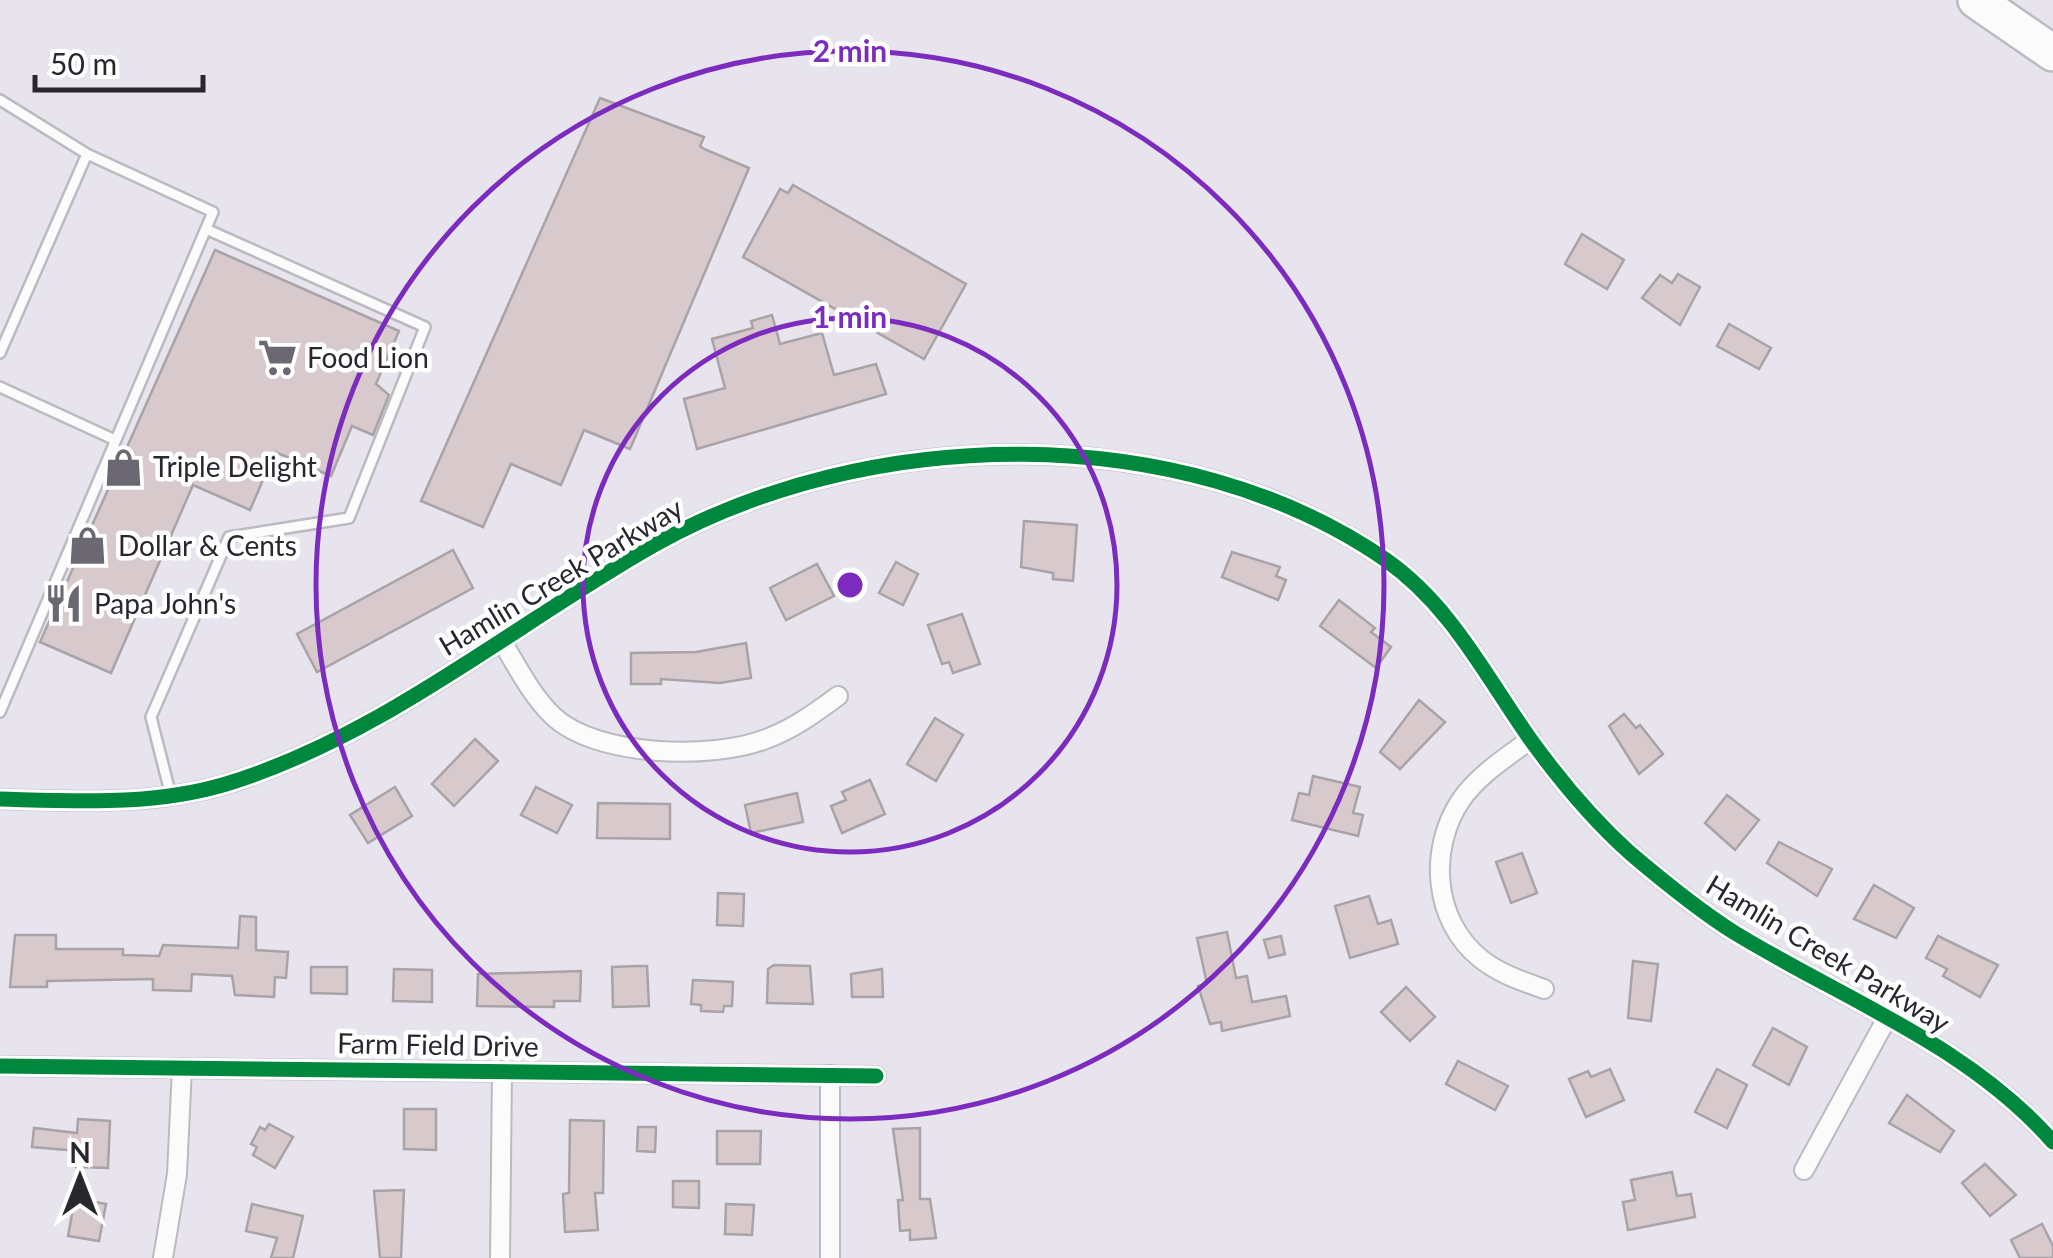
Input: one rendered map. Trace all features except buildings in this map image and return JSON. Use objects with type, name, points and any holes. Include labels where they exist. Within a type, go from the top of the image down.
[{"type":"highway","points":[[1976,0],[2053,54]]},
{"type":"street","name":"Hamlin Creek Parkway","points":[[0,799],[77,802],[171,796],[221,785],[293,759],[416,694],[654,545],[775,493],[861,471],[928,461],[1070,454],[1150,464],[1228,486],[1359,544],[1427,595],[1460,632],[1531,739],[1584,808],[1678,892],[1733,932],[1986,1078],[2053,1142]]},
{"type":"street","points":[[502,640],[554,718],[585,738],[619,748],[721,748],[763,741],[803,722],[838,696]]},
{"type":"street","points":[[1531,739],[1462,798],[1443,832],[1438,868],[1458,934],[1481,959],[1512,978],[1544,989]]},
{"type":"street","points":[[1804,1170],[1887,1018]]},
{"type":"street","name":"Farm Field Drive","points":[[0,1066],[876,1076]]},
{"type":"street","points":[[163,1258],[177,1174],[182,1068]]},
{"type":"street","points":[[500,1258],[505,1138],[502,1071]]},
{"type":"street","points":[[830,1075],[830,1258]]},
{"type":"lane","points":[[0,100],[87,154],[213,212],[113,438],[0,712]]},
{"type":"lane","points":[[0,353],[87,154]]},
{"type":"lane","points":[[171,796],[151,718],[229,538],[349,518],[426,327],[206,228]]},
{"type":"lane","points":[[0,387],[113,438]]},
{"type":"cycle path","points":[[0,799],[114,800],[170,796],[226,784],[284,763],[393,708],[654,545],[738,505],[829,477],[925,460],[1023,454],[1120,461],[1215,481],[1304,514],[1386,560],[1409,578],[1447,619],[1551,767],[1588,812],[1630,853],[1735,933],[1944,1051],[2019,1108],[2053,1142]]},
{"type":"cycle path","points":[[0,1066],[876,1076]]},
{"type":"place","name":"Food Lion","points":[[277,358]]},
{"type":"place","name":"Triple Delight","points":[[123,467]]},
{"type":"place","name":"Dollar & Cents","points":[[88,546]]},
{"type":"place","name":"Papa John's","points":[[64,604]]}]
